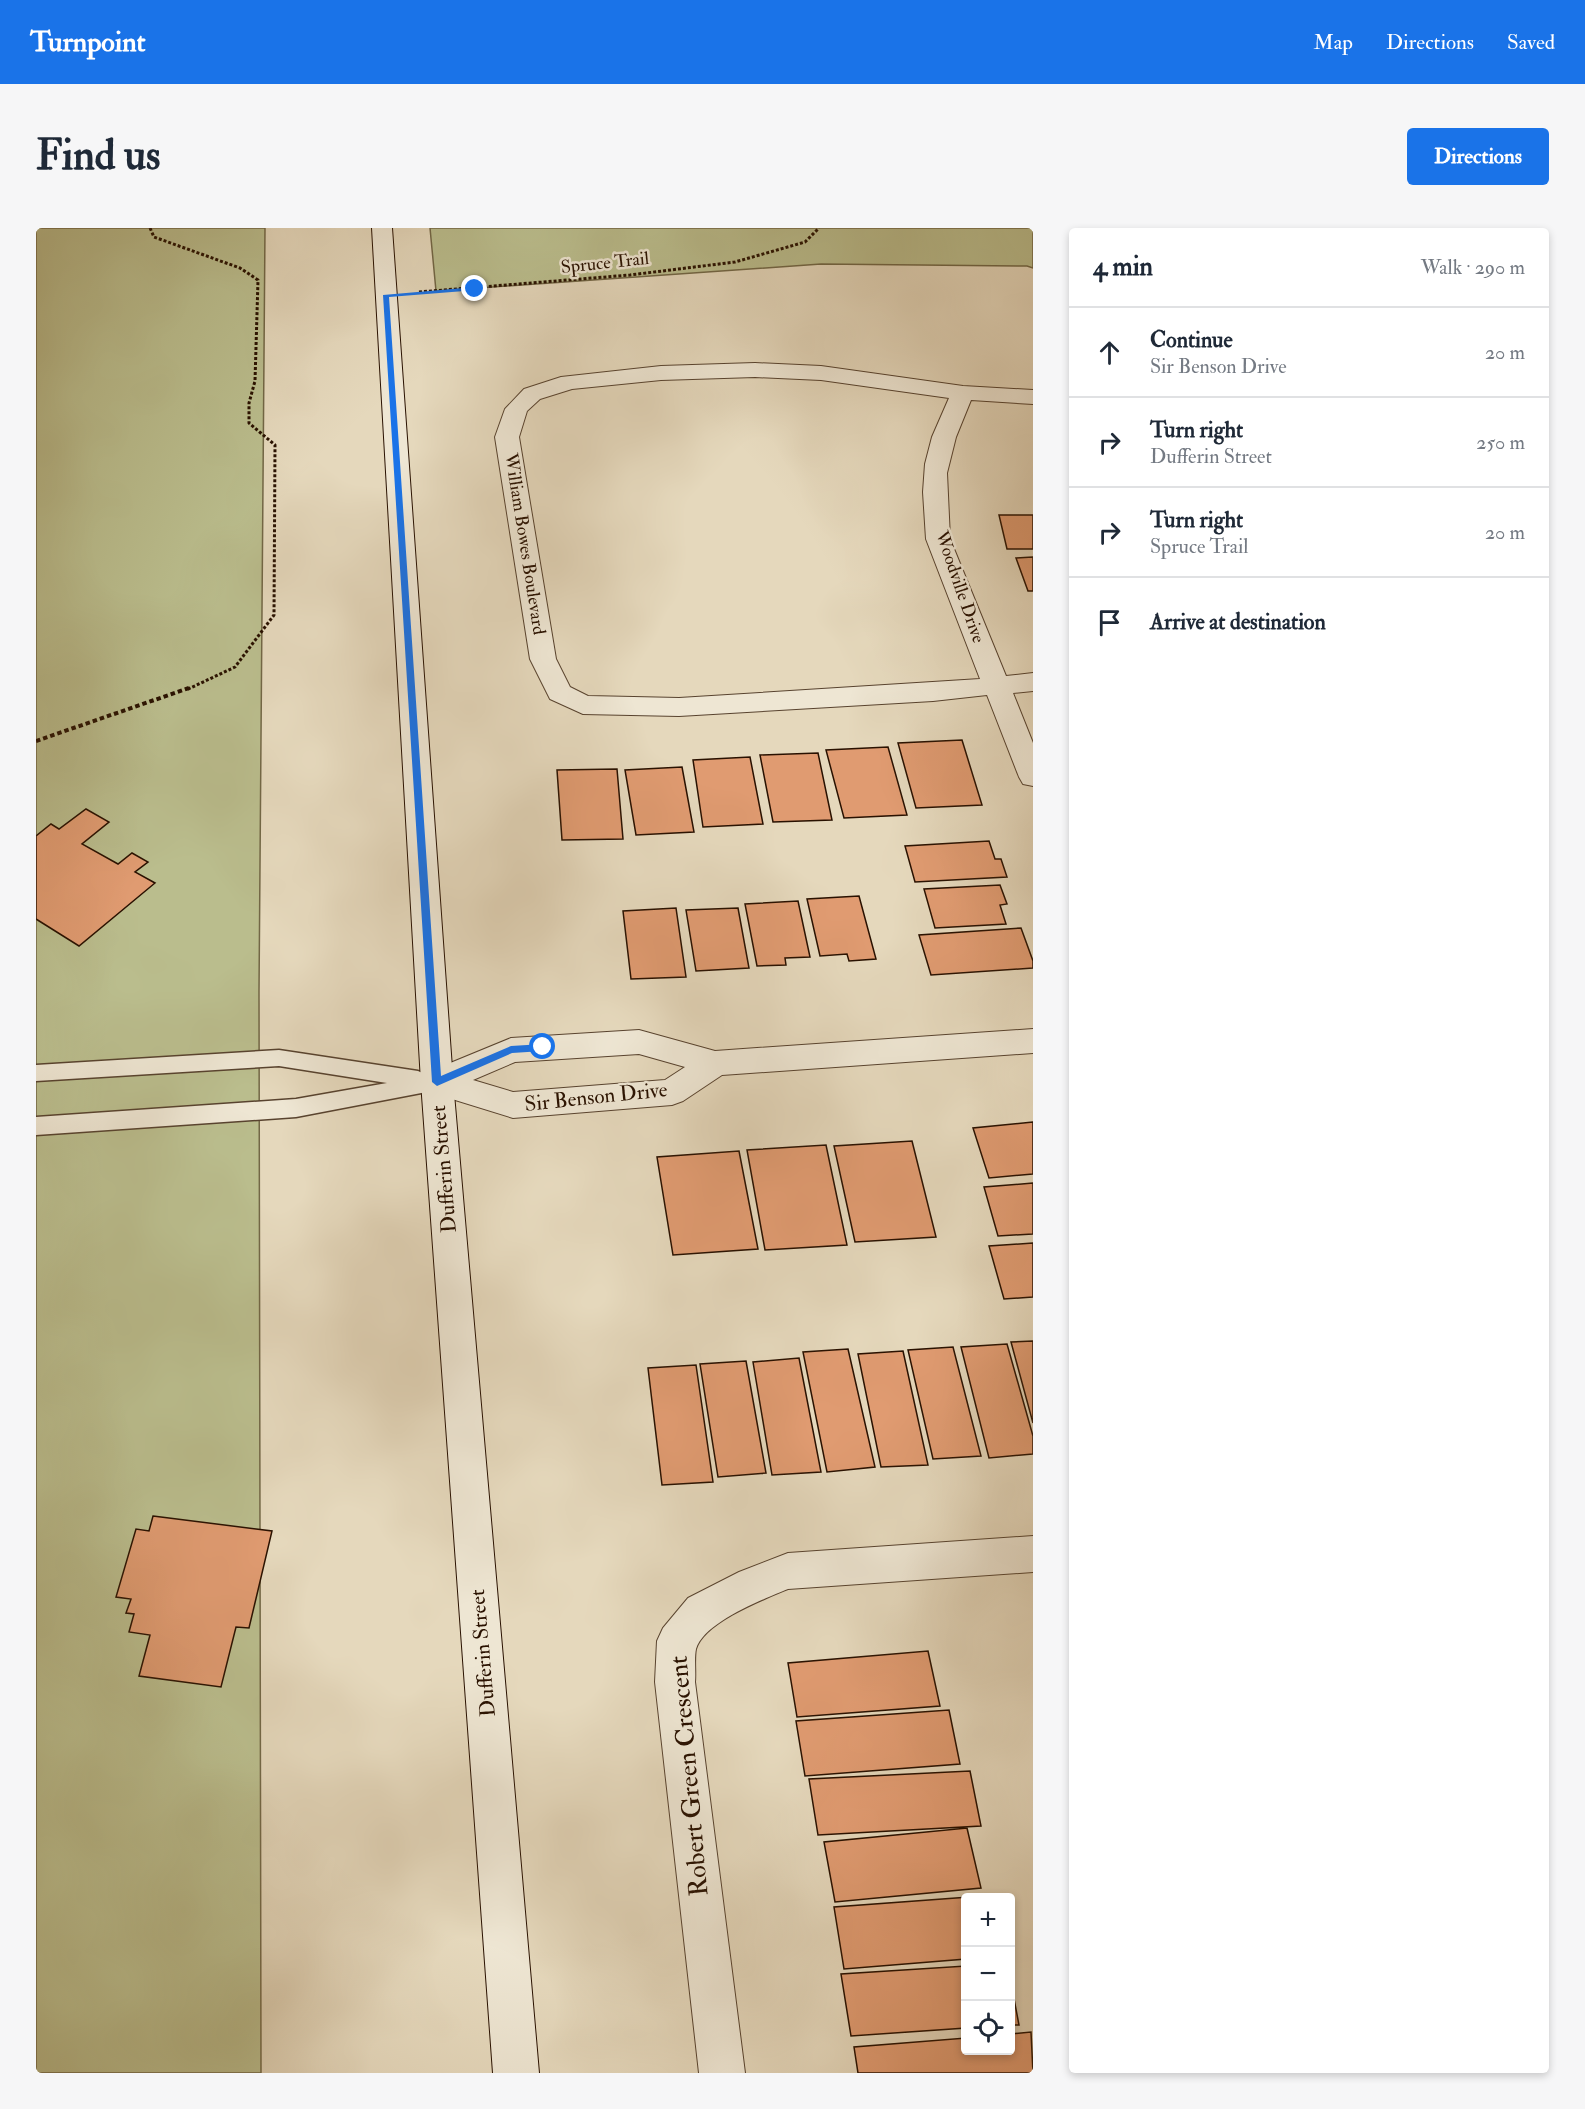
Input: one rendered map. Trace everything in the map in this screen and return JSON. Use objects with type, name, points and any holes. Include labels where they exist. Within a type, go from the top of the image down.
[{"type":"street","name":"Dufferin Street","points":[[382,228],[437,1082],[516,2073]]},
{"type":"street","name":"William Bowes Boulevard","points":[[1033,397],[963,393],[822,373],[755,370],[661,374],[569,382],[532,394],[516,409],[507,437],[543,659],[559,693],[583,705],[679,707],[933,692],[1033,682]]},
{"type":"street","name":"Woodville Drive","points":[[963,393],[953,412],[937,464],[938,539],[1033,777]]},
{"type":"street","name":"Sir Benson Drive","points":[[437,1082],[511,1050],[639,1042],[715,1063],[1033,1041]]},
{"type":"street","name":"Sir Benson Drive","points":[[437,1082],[513,1105],[672,1092],[715,1063]]},
{"type":"street","name":"Robert Green Crescent","points":[[722,2073],[675,1682],[677,1641],[702,1611],[739,1590],[788,1571],[1033,1554]]},
{"type":"lane","points":[[36,1073],[279,1058],[437,1082]]},
{"type":"lane","points":[[36,1126],[296,1107],[437,1082]]},
{"type":"path","points":[[36,741],[185,690],[235,667],[274,615],[275,445],[249,423],[249,403],[255,381],[258,280],[240,268],[154,237],[150,228]]},
{"type":"path","name":"Spruce Trail","points":[[386,295],[630,275],[735,262],[805,242],[819,228]]},
{"type":"green space","points":[[36,228],[265,228],[259,992],[261,2073],[36,2073]]},
{"type":"green space","points":[[430,228],[1033,228],[1033,268],[1027,266],[821,264],[436,291]]},
{"type":"building","points":[[999,515],[1033,515],[1033,549],[1007,549]]},
{"type":"building","points":[[1033,557],[1033,591],[1028,591],[1016,558]]},
{"type":"building","points":[[962,740],[982,805],[916,808],[898,743]]},
{"type":"building","points":[[888,747],[907,815],[844,818],[826,750]]},
{"type":"building","points":[[818,753],[832,820],[773,822],[760,755]]},
{"type":"building","points":[[750,757],[763,824],[703,827],[693,760]]},
{"type":"building","points":[[682,767],[694,832],[636,835],[625,770]]},
{"type":"building","points":[[617,769],[623,839],[562,840],[557,770]]},
{"type":"building","points":[[86,809],[109,822],[82,844],[118,864],[132,853],[148,862],[135,872],[155,883],[79,946],[36,919],[36,836],[51,824],[59,829]]},
{"type":"building","points":[[989,841],[995,859],[1001,859],[1007,877],[915,882],[905,846]]},
{"type":"building","points":[[1000,885],[1007,904],[1000,905],[1006,924],[935,928],[924,889]]},
{"type":"building","points":[[859,896],[876,959],[849,961],[847,954],[820,956],[807,899]]},
{"type":"building","points":[[798,901],[810,957],[785,958],[786,965],[757,966],[745,904]]},
{"type":"building","points":[[676,908],[686,977],[631,979],[623,911]]},
{"type":"building","points":[[738,908],[749,968],[696,971],[686,910]]},
{"type":"building","points":[[1021,928],[1033,961],[1033,968],[931,975],[919,935]]},
{"type":"building","points":[[1033,1122],[1033,1174],[989,1178],[973,1128]]},
{"type":"building","points":[[912,1141],[936,1237],[855,1242],[834,1146]]},
{"type":"building","points":[[826,1145],[847,1245],[765,1250],[747,1150]]},
{"type":"building","points":[[739,1151],[758,1249],[673,1255],[657,1157]]},
{"type":"building","points":[[1033,1183],[1033,1234],[998,1236],[984,1187]]},
{"type":"building","points":[[1033,1243],[1033,1297],[1004,1299],[989,1246]]},
{"type":"building","points":[[1033,1341],[1033,1423],[1011,1342]]},
{"type":"building","points":[[1007,1344],[1033,1436],[1033,1454],[989,1458],[961,1347]]},
{"type":"building","points":[[953,1347],[981,1456],[933,1459],[908,1350]]},
{"type":"building","points":[[848,1349],[875,1467],[827,1472],[803,1352]]},
{"type":"building","points":[[903,1351],[928,1465],[881,1467],[858,1354]]},
{"type":"building","points":[[799,1358],[821,1472],[772,1475],[753,1362]]},
{"type":"building","points":[[746,1361],[766,1473],[718,1477],[700,1364]]},
{"type":"building","points":[[696,1365],[713,1482],[662,1485],[648,1368]]},
{"type":"building","points":[[153,1516],[272,1531],[249,1628],[236,1627],[221,1687],[139,1676],[150,1635],[129,1632],[134,1614],[126,1613],[131,1599],[116,1597],[136,1529],[149,1531]]},
{"type":"building","points":[[928,1651],[940,1706],[797,1717],[788,1663]]},
{"type":"building","points":[[949,1710],[960,1764],[805,1776],[796,1721]]},
{"type":"building","points":[[970,1771],[981,1826],[818,1835],[809,1779]]},
{"type":"building","points":[[967,1828],[981,1888],[835,1902],[824,1842]]},
{"type":"building","points":[[961,1898],[961,1959],[844,1969],[834,1907]]},
{"type":"building","points":[[961,1966],[961,2028],[851,2036],[841,1974]]},
{"type":"building","points":[[1015,2004],[1019,2025],[1015,2025]]},
{"type":"building","points":[[1031,2032],[1033,2073],[858,2073],[854,2047],[961,2038],[961,2055],[1015,2055],[1015,2034]]},
{"type":"route","points":[[475,289],[386,295],[437,1082],[511,1050],[543,1047]]}]
